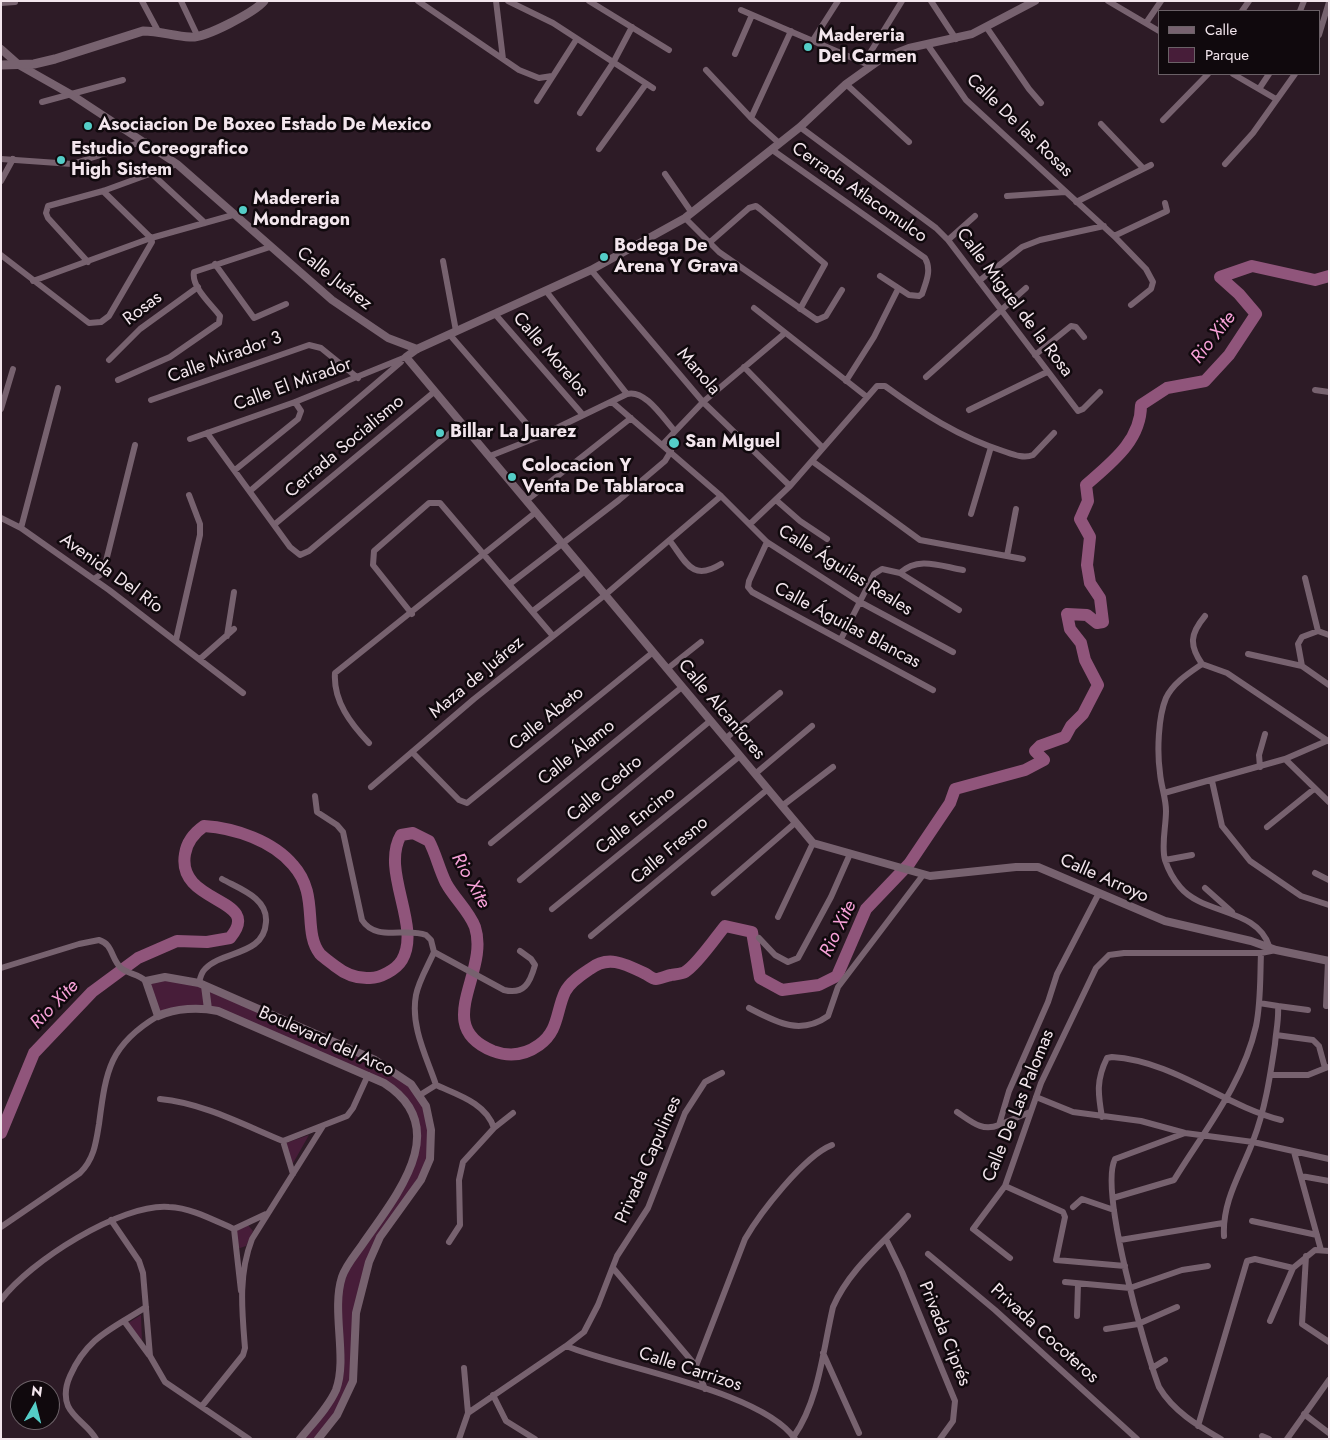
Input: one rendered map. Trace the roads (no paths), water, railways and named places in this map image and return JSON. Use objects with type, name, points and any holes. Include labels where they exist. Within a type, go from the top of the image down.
[{"type":"main road","points":[[1,65],[19,65],[55,58],[133,32],[158,31],[198,37],[248,13],[264,1]]},
{"type":"street","points":[[142,1],[158,31]]},
{"type":"street","points":[[181,1],[198,37]]},
{"type":"street","points":[[418,1],[528,75],[545,78],[552,76]]},
{"type":"street","points":[[496,1],[503,59]]},
{"type":"street","points":[[508,1],[553,23],[576,40],[653,88]]},
{"type":"street","points":[[589,1],[669,50]]},
{"type":"street","points":[[813,40],[838,1]]},
{"type":"street","points":[[250,490],[417,349],[591,270],[688,216],[800,127],[868,63],[902,1]]},
{"type":"street","points":[[931,1],[956,39]]},
{"type":"street","points":[[741,10],[868,63],[927,44],[956,39],[987,28],[1035,1]]},
{"type":"street","points":[[1108,1],[1158,30]]},
{"type":"street","points":[[1146,23],[1161,1]]},
{"type":"street","points":[[1,3],[15,2]]},
{"type":"street","points":[[1320,32],[1329,2]]},
{"type":"street","points":[[735,54],[752,15]]},
{"type":"street","points":[[580,113],[613,63],[632,27]]},
{"type":"street","points":[[987,28],[1029,89],[1041,103]]},
{"type":"street","points":[[751,118],[791,31]]},
{"type":"street","points":[[537,101],[576,40]]},
{"type":"street","name":"Calle De las Rosas","points":[[927,44],[966,100],[1104,226],[1146,269],[1153,282],[1151,289],[1131,306]]},
{"type":"street","name":"Calle Juárez","points":[[1,49],[19,65],[72,95],[145,141],[177,164],[270,247],[332,300],[358,319],[388,338],[417,349]]},
{"type":"street","points":[[706,70],[751,118],[779,143]]},
{"type":"street","points":[[1163,120],[1207,75]]},
{"type":"street","points":[[1237,75],[1276,99]]},
{"type":"street","points":[[1259,89],[1268,75]]},
{"type":"street","points":[[1224,164],[1253,133],[1294,75]]},
{"type":"street","points":[[42,102],[123,80]]},
{"type":"street","points":[[599,149],[646,84]]},
{"type":"street","points":[[846,84],[908,142]]},
{"type":"street","points":[[1101,124],[1143,168]]},
{"type":"street","name":"Calle Miguel de la Rosa","points":[[800,127],[936,228],[948,240],[1075,408],[1080,411],[1100,392]]},
{"type":"street","points":[[1,159],[72,164],[145,141]]},
{"type":"street","name":"Cerrada Atlacomulco","points":[[771,149],[925,258],[929,270],[922,294],[919,296],[909,295],[898,289]]},
{"type":"street","points":[[1,181],[13,159]]},
{"type":"street","points":[[88,262],[48,218],[46,209],[48,206],[103,191],[177,164]]},
{"type":"street","points":[[1076,202],[1151,165]]},
{"type":"street","points":[[151,173],[205,223]]},
{"type":"street","points":[[665,174],[688,216],[709,242],[800,309],[820,320],[826,316],[842,290]]},
{"type":"street","points":[[103,191],[152,238]]},
{"type":"street","points":[[1007,196],[1065,192]]},
{"type":"street","points":[[1114,236],[1167,211],[1165,202]]},
{"type":"street","points":[[709,242],[749,208],[754,206],[760,209],[825,264],[800,309]]},
{"type":"street","points":[[32,281],[152,238],[233,215]]},
{"type":"street","points":[[948,240],[975,216]]},
{"type":"street","points":[[979,281],[1022,247],[1040,240],[1104,226]]},
{"type":"street","points":[[1,255],[32,281],[89,323],[101,322],[109,316],[151,247],[152,238]]},
{"type":"street","points":[[118,380],[170,357],[219,323],[220,316],[198,287],[193,277],[194,272],[270,247]]},
{"type":"street","points":[[443,261],[453,333],[538,437]]},
{"type":"street","points":[[215,264],[254,318],[286,304]]},
{"type":"street","name":"Manola","points":[[591,270],[703,402],[790,486]]},
{"type":"street","points":[[846,381],[874,337],[898,289],[880,276]]},
{"type":"street","name":"Rosas","points":[[109,360],[140,329],[198,287]]},
{"type":"street","points":[[926,377],[1026,288]]},
{"type":"street","points":[[546,291],[627,394]]},
{"type":"street","points":[[754,308],[867,397]]},
{"type":"street","name":"Calle Morelos","points":[[495,314],[583,415]]},
{"type":"street","points":[[1035,355],[1071,326],[1076,327],[1084,337]]},
{"type":"street","points":[[663,444],[674,430],[703,402],[785,333]]},
{"type":"street","name":"Calle Mirador 3","points":[[151,400],[309,345],[321,348],[358,378]]},
{"type":"street","name":"Calle El Mirador","points":[[190,439],[295,402],[406,357]]},
{"type":"street","name":"Calle Alcanfores","points":[[406,357],[813,843]]},
{"type":"street","points":[[744,367],[823,448]]},
{"type":"street","points":[[1,409],[14,370]]},
{"type":"street","points":[[969,410],[1047,372]]},
{"type":"street","points":[[750,524],[790,486],[877,386],[885,386],[932,419],[991,447],[1029,457],[1054,433]]},
{"type":"street","points":[[21,528],[58,388]]},
{"type":"street","points":[[1314,390],[1329,392]]},
{"type":"street","name":"Cerrada Socialismo","points":[[275,524],[434,392]]},
{"type":"street","points":[[490,456],[538,437],[627,394],[633,393],[643,398],[674,430]]},
{"type":"street","points":[[235,470],[300,416],[301,411],[295,402]]},
{"type":"street","name":"Calle Águilas Reales","points":[[612,402],[663,444],[721,496],[766,542],[860,602],[953,652]]},
{"type":"street","points":[[526,501],[631,418]]},
{"type":"street","points":[[206,433],[250,490],[290,547],[300,555],[310,550],[461,424]]},
{"type":"street","points":[[94,579],[103,573],[134,445]]},
{"type":"street","points":[[971,514],[991,447]]},
{"type":"street","points":[[510,583],[650,474],[665,461],[671,451]]},
{"type":"street","points":[[812,461],[920,540],[1023,559]]},
{"type":"street","points":[[176,640],[200,535],[200,524],[189,495]]},
{"type":"street","name":"Maza de Juárez","points":[[371,786],[605,595],[721,496]]},
{"type":"street","points":[[776,500],[800,521],[827,539]]},
{"type":"street","points":[[412,614],[372,565],[372,558],[374,551],[429,503],[440,503],[510,583],[553,636]]},
{"type":"street","points":[[1007,556],[1016,509]]},
{"type":"street","points":[[369,743],[348,721],[336,689],[335,673],[412,614],[483,553],[536,512]]},
{"type":"street","name":"Avenida Del Río","points":[[1,518],[21,528],[94,579],[243,692]]},
{"type":"street","points":[[670,541],[689,566],[697,572],[709,571],[721,564]]},
{"type":"street","name":"Calle Águilas Blancas","points":[[766,542],[748,587],[752,592],[933,690]]},
{"type":"street","points":[[900,573],[908,565],[919,563],[962,570]]},
{"type":"street","name":"Calle Águilas Reales","points":[[860,602],[876,571],[890,570],[900,573],[959,610]]},
{"type":"street","points":[[532,611],[585,571]]},
{"type":"street","points":[[1305,578],[1318,631]]},
{"type":"street","points":[[227,636],[234,592]]},
{"type":"street","points":[[841,639],[860,602]]},
{"type":"street","points":[[1205,616],[1195,628],[1193,641],[1194,652],[1202,664],[1227,673],[1328,740]]},
{"type":"street","points":[[200,659],[234,629]]},
{"type":"street","points":[[1302,666],[1299,640],[1318,631],[1329,635]]},
{"type":"street","points":[[667,670],[701,642]]},
{"type":"street","name":"Calle Abeto","points":[[412,752],[459,800],[467,803],[652,653]]},
{"type":"street","points":[[1248,654],[1302,666],[1329,685]]},
{"type":"street","points":[[1202,664],[1176,683],[1166,699],[1158,755],[1164,793],[1165,860],[1176,882],[1186,892],[1211,907],[1235,914]]},
{"type":"street","name":"Calle Álamo","points":[[491,843],[682,687]]},
{"type":"street","points":[[725,739],[780,693]]},
{"type":"street","name":"Calle Cedro","points":[[520,880],[710,721]]},
{"type":"street","points":[[755,774],[812,726]]},
{"type":"street","points":[[1260,767],[1259,755],[1266,734]]},
{"type":"street","points":[[1164,793],[1285,759],[1328,740]]},
{"type":"street","name":"Calle Encino","points":[[552,909],[740,756]]},
{"type":"street","points":[[1285,759],[1329,802]]},
{"type":"street","points":[[782,806],[833,767]]},
{"type":"street","points":[[1212,781],[1222,826],[1250,862],[1301,896],[1329,905]]},
{"type":"street","name":"Calle Fresno","points":[[591,936],[768,789]]},
{"type":"street","points":[[1267,827],[1314,789]]},
{"type":"street","points":[[315,796],[317,812],[343,832],[362,920],[372,930],[418,933],[428,936],[434,952],[504,990],[514,993],[522,991],[532,977],[535,966],[532,959],[520,951]]},
{"type":"street","points":[[714,893],[795,823]]},
{"type":"street","points":[[778,917],[813,843]]},
{"type":"street","name":"Calle Arroyo","points":[[813,843],[919,874],[1034,866],[1172,923],[1328,961]]},
{"type":"street","points":[[759,938],[774,955],[785,962],[791,962],[798,958],[831,897],[850,854]]},
{"type":"street","points":[[1165,860],[1192,855]]},
{"type":"street","points":[[1315,873],[1329,880]]},
{"type":"street","points":[[749,1008],[787,1026],[808,1026],[828,1016],[838,987],[919,874]]},
{"type":"street","points":[[208,1009],[202,984],[206,968],[256,944],[265,928],[266,919],[260,903],[253,896],[222,879]]},
{"type":"street","points":[[1205,888],[1216,900],[1251,923],[1262,933],[1272,948]]},
{"type":"street","points":[[999,1125],[1009,1091],[1040,1022],[1057,974],[1099,893]]},
{"type":"street","points":[[1,968],[94,940],[106,944],[122,968],[146,980],[158,1016],[142,1025],[130,1036],[113,1059],[106,1077],[94,1153],[87,1166],[80,1173],[1,1227]]},
{"type":"street","name":"Calle De Las Palomas","points":[[1010,1258],[973,1229],[1005,1186],[1016,1159],[1036,1097],[1096,968],[1109,955],[1261,953],[1272,948]]},
{"type":"street","points":[[434,952],[418,986],[415,1015],[420,1039],[436,1086],[483,1109],[489,1116],[494,1128]]},
{"type":"street","points":[[1113,1198],[1174,1180],[1227,1097],[1240,1073],[1251,1046],[1259,1003],[1261,953]]},
{"type":"street","points":[[1326,1006],[1328,961]]},
{"type":"street","name":"Boulevard del Arco","points":[[146,980],[166,977],[202,984],[374,1060],[402,1077],[420,1094],[430,1118],[430,1159],[421,1180],[380,1237],[369,1262],[356,1313],[353,1381],[337,1415],[318,1439]]},
{"type":"street","points":[[1259,1003],[1308,1010]]},
{"type":"street","points":[[1224,1236],[1223,1223],[1228,1199],[1253,1142],[1262,1115],[1271,1075],[1279,1016],[1278,1006]]},
{"type":"street","name":"Boulevard del Arco","points":[[158,1016],[169,1012],[208,1009],[232,1017],[368,1075],[395,1089],[408,1105],[416,1126],[415,1157],[399,1190],[343,1275],[339,1296],[340,1363],[336,1389],[328,1404],[300,1439]]},
{"type":"street","points":[[1271,1075],[1308,1075],[1327,1067],[1318,1046],[1313,1040],[1276,1035]]},
{"type":"street","points":[[1102,1117],[1098,1088],[1102,1067],[1107,1058],[1112,1057],[1156,1065],[1262,1115],[1282,1120]]},
{"type":"street","name":"Privada Capulines","points":[[468,1412],[584,1332],[593,1317],[616,1256],[648,1208],[688,1108],[705,1082],[722,1073]]},
{"type":"street","points":[[160,1099],[180,1102],[206,1110],[283,1141],[323,1126],[350,1113],[368,1075]]},
{"type":"street","points":[[420,1094],[436,1086]]},
{"type":"street","points":[[1036,1097],[1073,1112],[1142,1121],[1185,1133],[1253,1142],[1329,1159]]},
{"type":"street","points":[[958,1112],[983,1128],[990,1129],[1030,1112]]},
{"type":"street","points":[[449,1242],[460,1225],[459,1180],[463,1162],[494,1128],[513,1113]]},
{"type":"street","points":[[241,1291],[248,1249],[323,1126]]},
{"type":"street","points":[[1185,1133],[1117,1157],[1112,1166],[1114,1210],[1138,1324],[1152,1368],[1164,1396],[1198,1426],[1221,1439]]},
{"type":"street","points":[[283,1141],[293,1174]]},
{"type":"street","points":[[696,1366],[750,1231],[768,1207],[805,1165],[820,1151],[832,1146]]},
{"type":"street","points":[[1294,1152],[1321,1250]]},
{"type":"street","points":[[1302,1176],[1329,1181]]},
{"type":"street","points":[[1005,1186],[1064,1212],[1065,1217],[1056,1260],[1125,1266]]},
{"type":"street","points":[[1073,1207],[1082,1199],[1114,1210]]},
{"type":"street","points":[[1,1300],[27,1272],[111,1220],[138,1210],[169,1206],[188,1210],[234,1228],[268,1214]]},
{"type":"street","points":[[795,1438],[804,1422],[813,1396],[837,1296],[854,1271],[908,1216]]},
{"type":"street","points":[[111,1220],[141,1266],[150,1356]]},
{"type":"street","points":[[1252,1221],[1317,1235]]},
{"type":"street","points":[[1120,1240],[1223,1223]]},
{"type":"street","points":[[202,1406],[243,1355],[245,1348],[234,1228]]},
{"type":"street","name":"Privada Ciprés","points":[[886,1239],[902,1272],[955,1401],[952,1421],[940,1439]]},
{"type":"street","points":[[1270,1321],[1293,1268],[1315,1250],[1329,1251]]},
{"type":"street","name":"Privada Cocoteros","points":[[928,1254],[995,1310],[1137,1439]]},
{"type":"street","points":[[1306,1256],[1302,1324],[1329,1342]]},
{"type":"street","points":[[1198,1426],[1249,1260],[1255,1259],[1293,1268]]},
{"type":"street","points":[[1065,1282],[1130,1288],[1182,1270],[1208,1266]]},
{"type":"street","points":[[613,1268],[696,1366],[705,1389]]},
{"type":"street","points":[[1077,1316],[1078,1284]]},
{"type":"street","points":[[96,1439],[68,1406],[66,1390],[68,1381],[79,1357],[88,1345],[146,1307]]},
{"type":"street","points":[[1106,1330],[1138,1324],[1177,1307]]},
{"type":"street","points":[[124,1321],[150,1356],[165,1382],[249,1439]]},
{"type":"street","name":"Calle Carrizos","points":[[566,1346],[705,1389],[758,1409],[777,1419],[795,1438]]},
{"type":"street","points":[[823,1353],[859,1434]]},
{"type":"street","points":[[1152,1368],[1165,1360]]},
{"type":"street","points":[[459,1439],[468,1412],[464,1368]]},
{"type":"street","points":[[1287,1439],[1329,1380]]},
{"type":"street","points":[[493,1395],[506,1421],[534,1439]]},
{"type":"street","points":[[1304,1414],[1329,1433]]},
{"type":"waterway","name":"Rio Xite","points":[[1,1133],[34,1053],[92,992],[138,958],[177,941],[207,942],[230,938],[238,925],[236,915],[229,907],[193,883],[186,871],[185,854],[187,845],[204,826],[216,827],[253,837],[285,857],[301,876],[306,888],[312,935],[320,954],[347,974],[365,978],[378,977],[392,970],[402,960],[407,946],[405,915],[395,865],[396,849],[401,835],[413,833],[429,841],[446,883],[469,915],[475,927],[478,945],[466,997],[464,1013],[466,1028],[475,1040],[499,1053],[523,1053],[539,1045],[554,1027],[567,988],[576,979],[597,965],[604,962],[618,962],[656,979],[682,973],[695,963],[725,926],[752,932],[760,978],[782,990],[819,985],[837,976],[866,909],[909,864],[950,803],[955,789],[1025,770],[1044,760],[1035,751],[1040,746],[1065,737],[1071,726],[1083,714],[1098,685],[1085,660],[1081,643],[1070,629],[1067,614],[1087,615],[1097,623],[1103,622],[1100,598],[1090,583],[1087,565],[1090,537],[1080,519],[1088,501],[1086,485],[1114,460],[1130,440],[1140,418],[1141,405],[1167,388],[1205,381],[1229,355],[1256,314],[1239,294],[1220,277],[1252,266],[1315,280],[1329,276]]},
{"type":"place","name":"Madereria Del Carmen","points":[[808,47]]},
{"type":"place","name":"Asociacion De Boxeo Estado De Mexico","points":[[88,126]]},
{"type":"place","name":"Estudio Coreografico High Sistem","points":[[61,160]]},
{"type":"place","name":"Madereria Mondragon","points":[[243,210]]},
{"type":"place","name":"Bodega De Arena Y Grava","points":[[604,257]]},
{"type":"place","name":"Billar La Juarez","points":[[440,433]]},
{"type":"place","name":"San MIguel","points":[[674,443]]},
{"type":"place","name":"Colocacion Y Venta De Tablaroca","points":[[512,477]]}]
